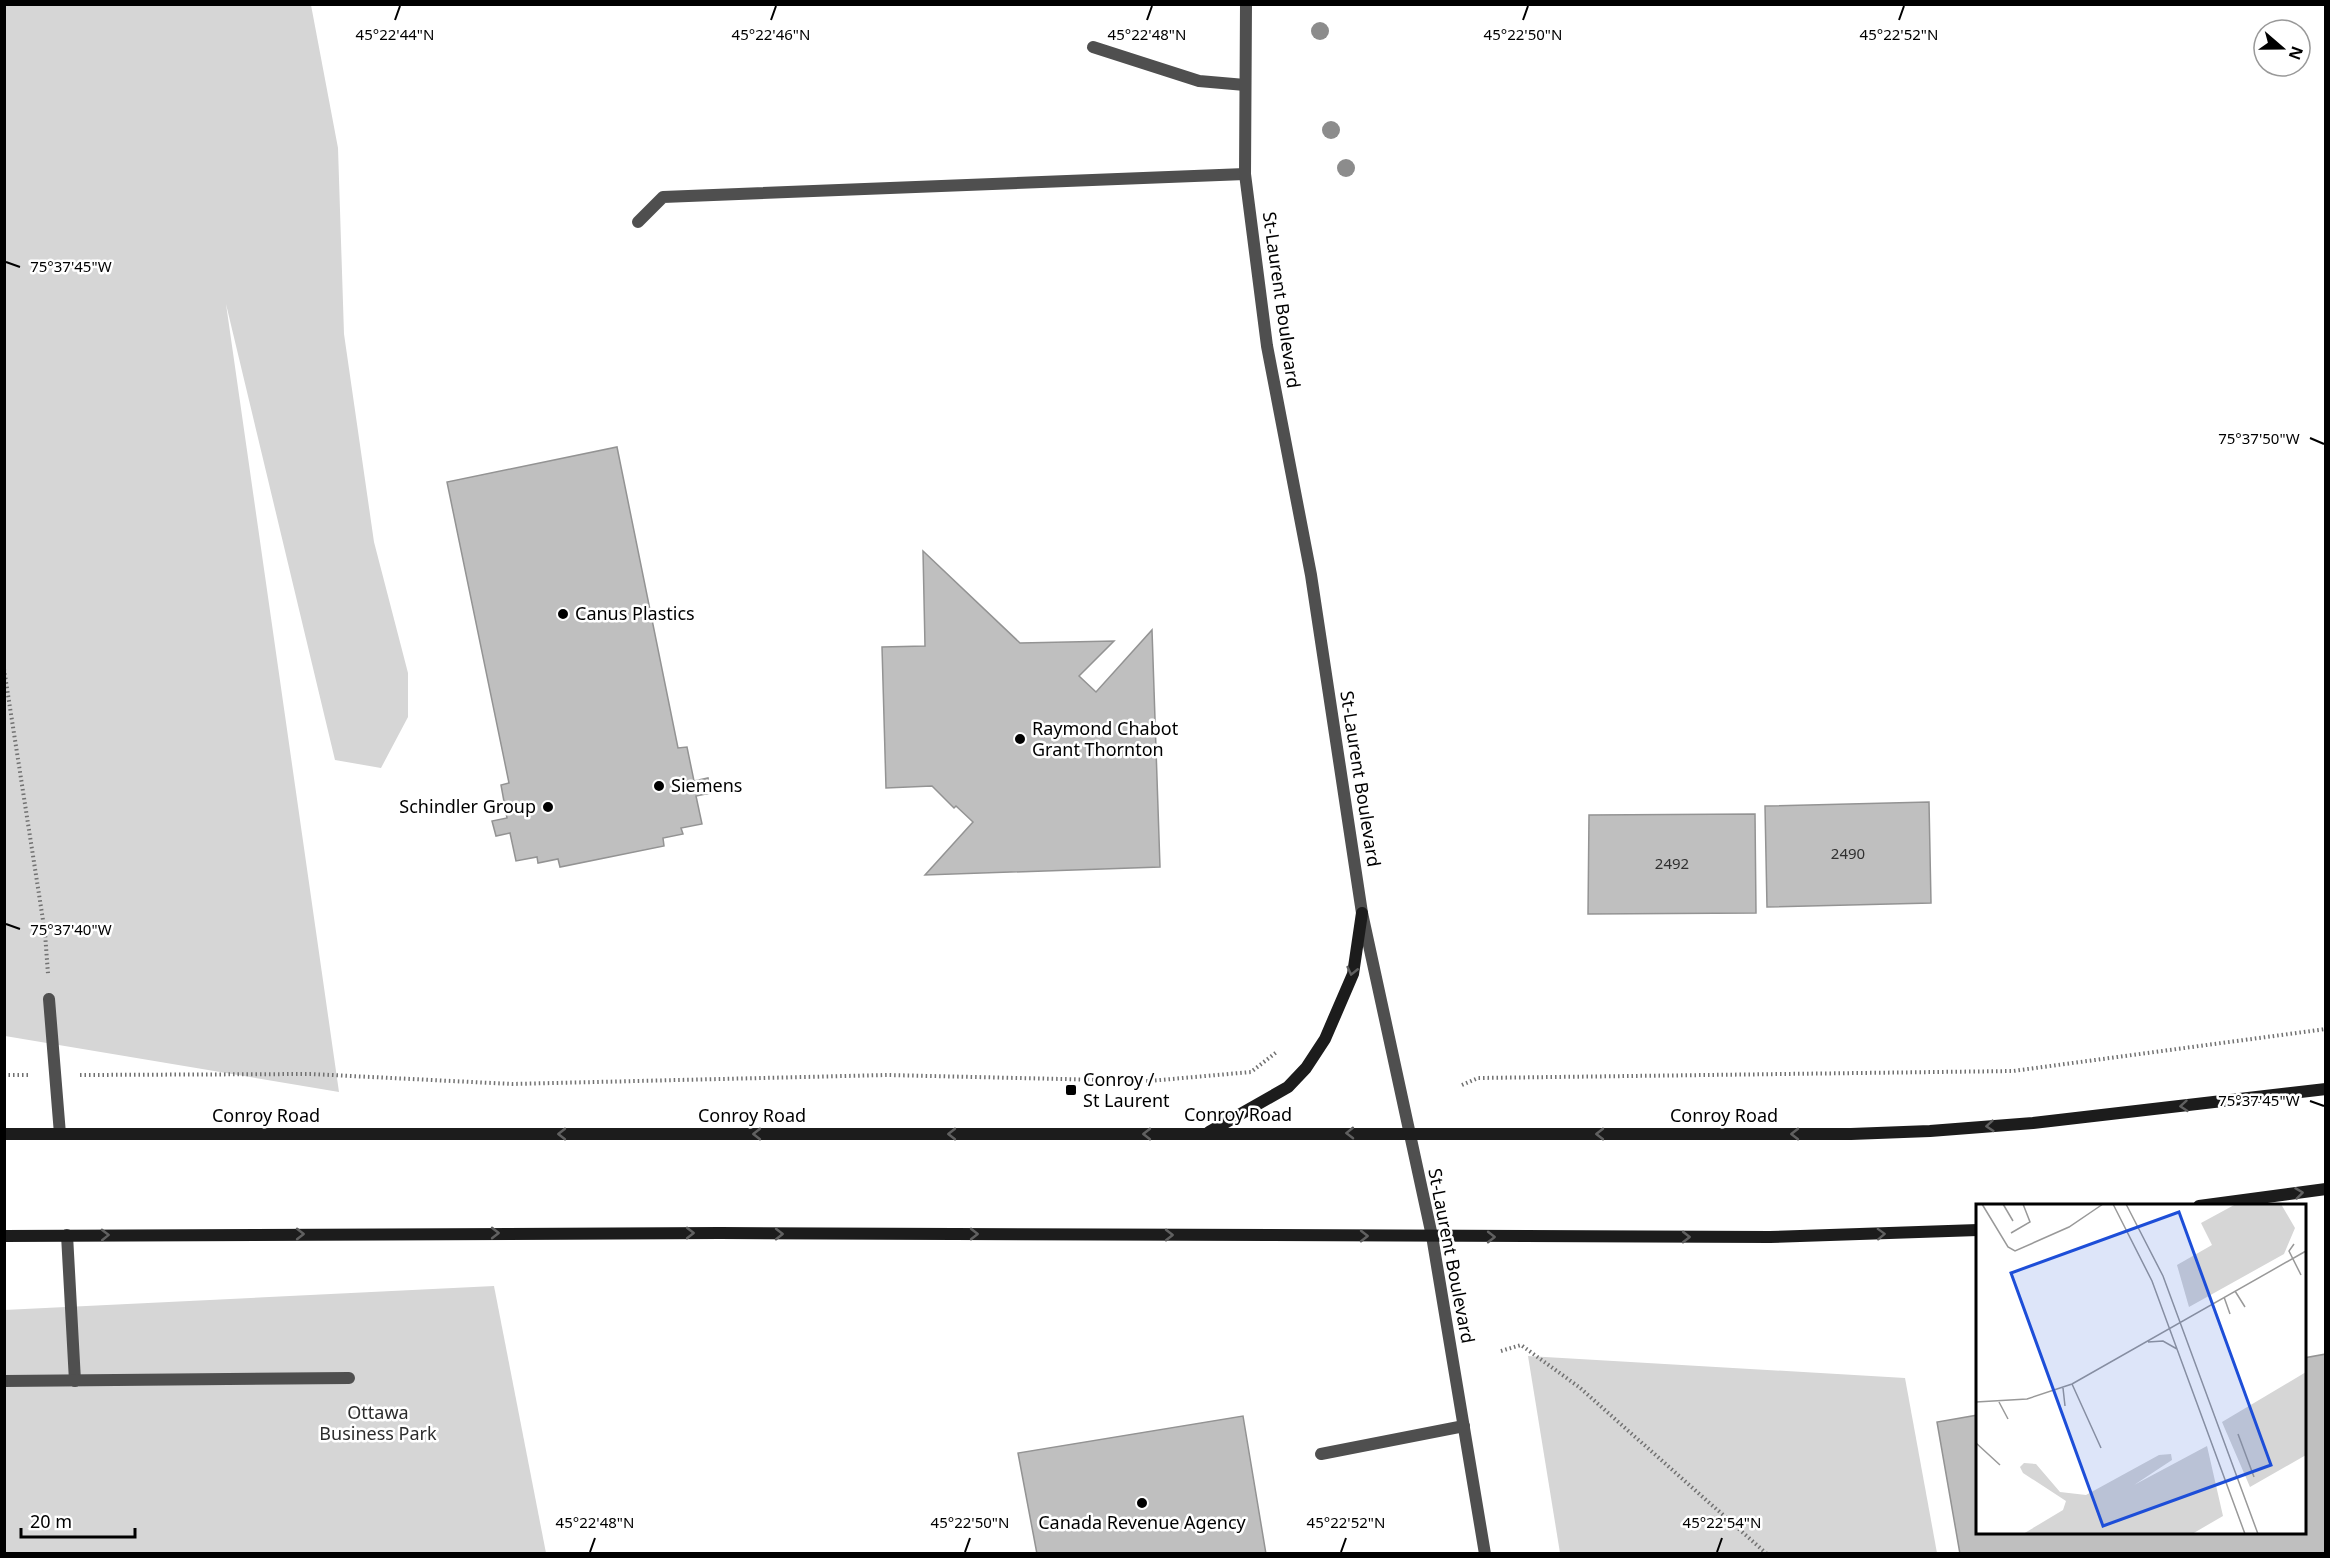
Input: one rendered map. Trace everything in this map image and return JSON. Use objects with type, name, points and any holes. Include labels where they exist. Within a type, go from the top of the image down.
[{"type":"main road","points":[[1205,1134],[1288,1087],[1306,1068],[1325,1039],[1353,974],[1362,913]]},
{"type":"main road","name":"Conroy Road","points":[[4,1134],[1408,1132],[1851,1134],[1930,1131],[2242,1100],[2325,1089]]},
{"type":"main road","points":[[2214,1204],[2325,1189]]},
{"type":"main road","points":[[4,1236],[744,1233],[1770,1237],[1976,1230]]},
{"type":"street","name":"St-Laurent Boulevard","points":[[1246,4],[1245,174],[1267,346],[1311,575],[1362,913],[1432,1236],[1485,1554]]},
{"type":"street","points":[[1093,47],[1199,81],[1245,85]]},
{"type":"street","points":[[638,222],[663,197],[1245,174]]},
{"type":"street","points":[[49,999],[60,1134]]},
{"type":"street","points":[[67,1235],[75,1381]]},
{"type":"street","points":[[4,1381],[349,1378]]},
{"type":"street","points":[[1321,1454],[1464,1426]]},
{"type":"path","points":[[4,669],[45,933],[49,999]]},
{"type":"path","points":[[1462,1085],[1478,1078],[2013,1071],[2325,1029]]},
{"type":"path","points":[[4,1075],[311,1074],[512,1084],[887,1076],[1149,1081],[1251,1072],[1278,1051]]},
{"type":"path","points":[[1501,1351],[1521,1345],[1578,1387],[1767,1554]]},
{"type":"green space","points":[[4,5],[311,5],[338,148],[344,334],[374,542],[408,673],[408,717],[381,768],[335,760],[226,304],[339,1092],[5,1036]]},
{"type":"green space","name":"Ottawa Business Park","points":[[494,1286],[546,1553],[5,1553],[4,1310]]},
{"type":"green space","points":[[1528,1356],[1905,1378],[1937,1553],[1560,1553]]},
{"type":"building","name":"Canus Plastics","points":[[617,447],[678,748],[687,747],[694,781],[708,778],[711,793],[696,796],[702,824],[681,828],[683,834],[663,838],[664,846],[560,867],[558,859],[538,863],[537,857],[516,861],[510,833],[496,836],[492,821],[507,818],[501,785],[509,783],[447,482]]},
{"type":"building","name":"Raymond Chabot Grant Thornton","points":[[923,551],[1020,643],[1114,641],[1079,676],[1096,692],[1152,630],[1160,867],[925,875],[973,822],[956,806],[954,808],[932,786],[886,788],[882,647],[925,646]]},
{"type":"building","points":[[1929,802],[1931,903],[1767,907],[1765,806]]},
{"type":"building","points":[[1755,814],[1756,913],[1588,914],[1589,815]]},
{"type":"building","points":[[2326,1354],[2326,1554],[1960,1554],[1937,1422],[1976,1415],[1976,1534],[2306,1534],[2306,1358]]},
{"type":"building","name":"Canada Revenue Agency","points":[[1243,1416],[1266,1554],[1037,1554],[1018,1453]]},
{"type":"place","name":"Canus Plastics","points":[[563,614]]},
{"type":"place","name":"Raymond Chabot Grant Thornton","points":[[1020,739]]},
{"type":"place","name":"Siemens","points":[[659,786]]},
{"type":"place","name":"Schindler Group","points":[[548,807]]},
{"type":"place","name":"Conroy / St Laurent","points":[[1071,1090]]},
{"type":"place","name":"Canada Revenue Agency","points":[[1142,1503]]}]
